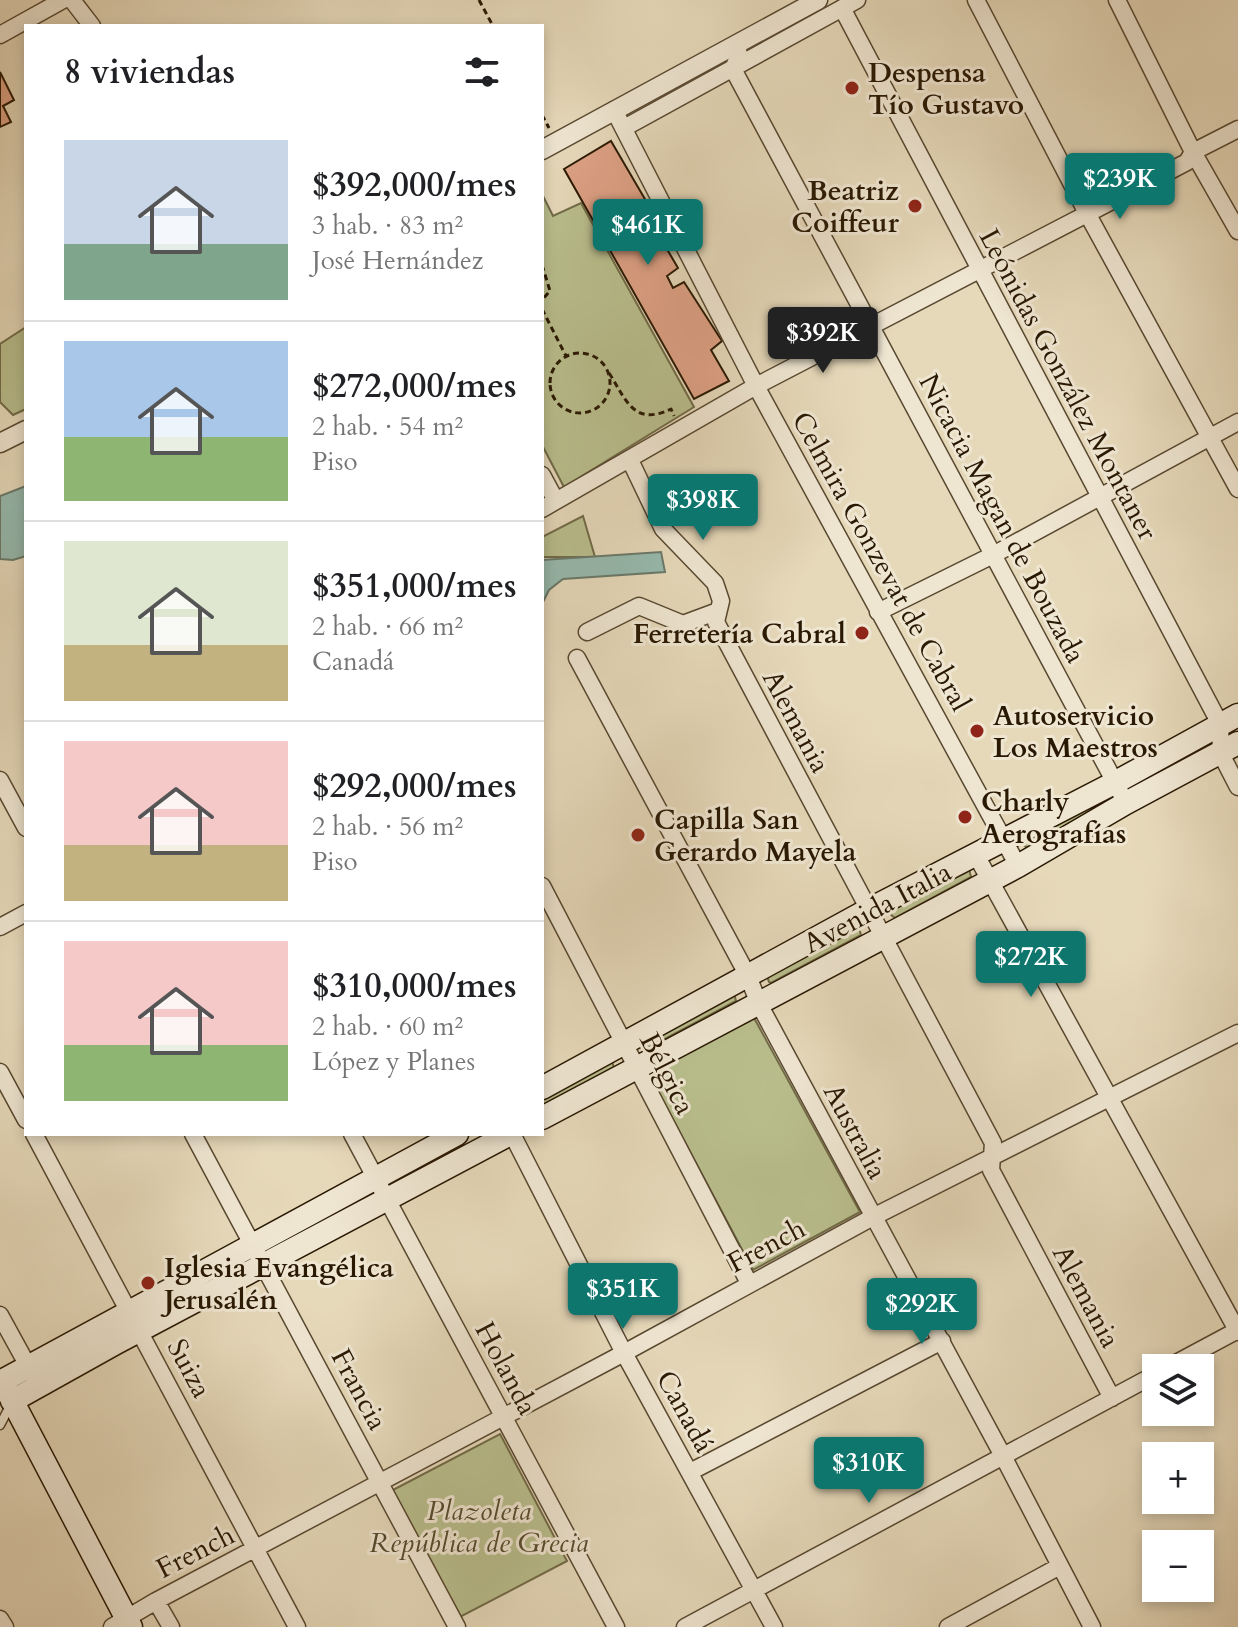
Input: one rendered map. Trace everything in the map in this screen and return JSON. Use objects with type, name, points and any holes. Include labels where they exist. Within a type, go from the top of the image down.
[{"type":"main road","name":"Avenida Italia","points":[[544,1087],[868,910],[1229,720]]},
{"type":"main road","name":"Avenida Italia","points":[[544,1117],[1018,866],[1229,748]]},
{"type":"main road","points":[[258,1255],[374,1177],[453,1136]]},
{"type":"main road","points":[[123,1624],[5,1387],[34,1376],[258,1255],[386,1199],[507,1136]]},
{"type":"street","points":[[0,35],[63,0]]},
{"type":"street","points":[[72,0],[90,24]]},
{"type":"street","points":[[544,149],[818,0]]},
{"type":"street","points":[[976,0],[1088,215],[1238,489]]},
{"type":"street","points":[[1117,0],[1193,152],[1238,231]]},
{"type":"street","points":[[624,128],[850,4]]},
{"type":"street","name":"Leónidas González Montaner","points":[[850,4],[979,271],[1099,496],[1229,720],[1229,748],[1238,787]]},
{"type":"street","points":[[733,69],[739,55],[737,45]]},
{"type":"street","name":"Nicacia Magan de Bouzada","points":[[733,69],[1126,803]]},
{"type":"street","name":"Celmira Gonzevat de Cabral","points":[[614,110],[756,386],[1018,866]]},
{"type":"street","points":[[544,484],[549,505],[756,386],[1088,215],[1187,162],[1193,152],[1238,129]]},
{"type":"street","points":[[878,612],[993,555],[1238,422]]},
{"type":"street","points":[[0,443],[24,431]]},
{"type":"street","name":"Alemania","points":[[630,460],[663,529],[715,583],[721,601],[716,622],[993,1143],[991,1170],[1112,1398]]},
{"type":"street","points":[[587,632],[639,606],[683,624],[718,611]]},
{"type":"street","name":"Australia","points":[[577,658],[1092,1627]]},
{"type":"street","points":[[0,780],[24,824]]},
{"type":"street","points":[[976,855],[1238,1330],[1193,1354]]},
{"type":"street","name":"Bélgica","points":[[544,890],[749,1283]]},
{"type":"street","points":[[0,927],[24,914]]},
{"type":"street","name":"French","points":[[123,1624],[156,1601],[873,1217],[1238,1033]]},
{"type":"street","points":[[0,1072],[24,1116]]},
{"type":"street","name":"Suiza","points":[[35,1136],[297,1627]]},
{"type":"street","name":"Francia","points":[[194,1136],[457,1627]]},
{"type":"street","name":"Holanda","points":[[353,1136],[616,1627]]},
{"type":"street","name":"Canadá","points":[[512,1136],[624,1353],[774,1627]]},
{"type":"street","points":[[0,1315],[34,1376]]},
{"type":"street","points":[[690,1472],[942,1341]]},
{"type":"street","points":[[685,1627],[1142,1382]]},
{"type":"street","points":[[948,1627],[1060,1566]]},
{"type":"street","points":[[156,1601],[171,1627]]},
{"type":"street","points":[[0,1619],[5,1627]]},
{"type":"lane","points":[[0,1425],[5,1387]]},
{"type":"path","points":[[479,0],[492,24]]},
{"type":"path","points":[[544,272],[550,291],[544,298]]},
{"type":"path","points":[[544,313],[566,356]]},
{"type":"path","points":[[607,370],[611,382],[608,397],[594,410],[577,414],[556,402],[550,388],[554,368],[566,356],[578,353],[590,355],[602,362],[607,370],[630,408],[646,414],[661,414],[671,409],[680,430]]},
{"type":"green space","points":[[544,198],[553,216],[581,203],[694,407],[564,487],[544,449]]},
{"type":"green space","points":[[24,328],[24,410],[13,415],[0,402],[0,344]]},
{"type":"green space","points":[[583,516],[595,557],[544,557],[544,536]]},
{"type":"green space","points":[[1108,796],[1110,804],[1027,848],[1022,843],[1023,840]]},
{"type":"green space","points":[[969,869],[971,877],[895,918],[890,914],[890,911]]},
{"type":"green space","points":[[856,927],[861,935],[769,982],[767,976]]},
{"type":"green space","points":[[734,993],[736,1001],[646,1049],[642,1045]]},
{"type":"green space","points":[[753,1016],[860,1212],[753,1270],[647,1071]]},
{"type":"green space","points":[[612,1061],[614,1068],[544,1105],[544,1096]]},
{"type":"green space","name":"Plazoleta República de Grecia","points":[[500,1434],[567,1561],[458,1618],[391,1491]]},
{"type":"water","points":[[24,487],[24,557],[13,560],[0,559],[0,496]]},
{"type":"water","points":[[661,552],[665,572],[563,579],[549,590],[544,600],[544,560]]},
{"type":"building","points":[[0,72],[14,100],[3,106],[11,122],[0,127]]},
{"type":"building","points":[[611,141],[656,218],[651,220],[655,228],[644,235],[654,250],[664,244],[678,268],[667,276],[673,288],[684,282],[722,341],[711,350],[729,381],[694,399],[564,169]]},
{"type":"place","name":"Despensa Tío Gustavo","points":[[852,88]]},
{"type":"place","name":"Beatriz Coiffeur","points":[[915,206]]},
{"type":"place","name":"Ferretería Cabral","points":[[862,633]]},
{"type":"place","name":"Autoservicio Los Maestros","points":[[977,731]]},
{"type":"place","name":"Charly Aerografías","points":[[965,817]]},
{"type":"place","name":"Capilla San Gerardo Mayela","points":[[638,835]]},
{"type":"place","name":"Iglesia Evangélica Jerusalén","points":[[148,1283]]}]
